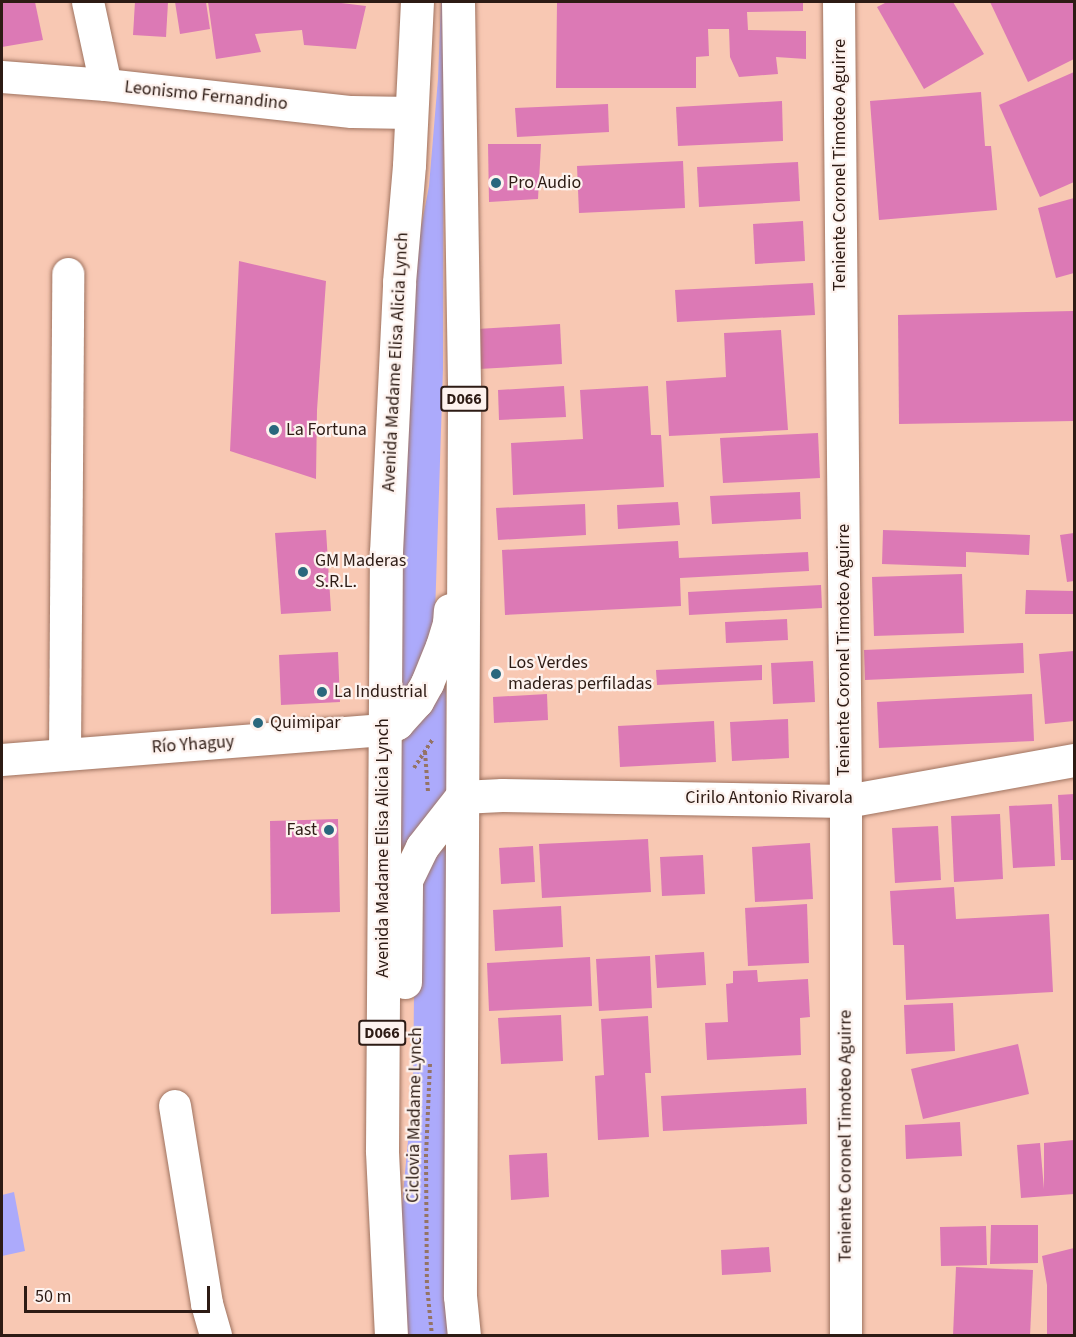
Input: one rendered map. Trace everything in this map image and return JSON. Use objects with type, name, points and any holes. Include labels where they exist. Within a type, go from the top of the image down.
[{"type":"main road","name":"Avenida Madame Elisa Alicia Lynch","points":[[391,1335],[387,1298],[381,1150],[386,552],[399,282],[417,2]]},
{"type":"main road","name":"D066","points":[[458,2],[464,401],[460,1296],[464,1335]]},
{"type":"main road","points":[[384,730],[397,723],[417,701],[435,665],[449,623],[453,438],[464,401]]},
{"type":"main road","name":"Cirilo Antonio Rivarola","points":[[461,797],[502,795],[846,801],[1074,760]]},
{"type":"main road","points":[[381,1150],[402,1094],[404,1077],[406,880],[422,847],[461,797]]},
{"type":"street","points":[[88,2],[106,85]]},
{"type":"street","name":"Teniente Coronel Timoteo Aguirre","points":[[839,2],[846,801],[846,1335]]},
{"type":"street","name":"Leonismo Fernandino","points":[[2,77],[106,85],[352,112],[411,112]]},
{"type":"street","points":[[65,754],[68,274]]},
{"type":"street","name":"Río Yhaguy","points":[[2,760],[384,730]]},
{"type":"street","points":[[176,1106],[207,1304],[216,1335]]},
{"type":"path","points":[[410,774],[436,734]]},
{"type":"path","points":[[425,752],[428,795]]},
{"type":"path","name":"Ciclovia Madame Lynch","points":[[430,1054],[426,1154],[427,1274],[432,1335]]},
{"type":"shaded area","points":[[441,2],[444,2],[443,369],[435,615],[431,645],[397,705],[403,371],[419,238],[429,186],[438,79]]},
{"type":"shaded area","points":[[446,668],[447,797],[399,860],[399,743]]},
{"type":"shaded area","points":[[446,838],[453,1335],[408,1336],[399,1238],[413,1086],[415,907],[417,890]]},
{"type":"shaded area","points":[[14,1192],[25,1251],[2,1256],[2,1195]]},
{"type":"building","points":[[2,2],[35,2],[43,40],[2,47]]},
{"type":"building","points":[[135,2],[168,2],[166,37],[133,35]]},
{"type":"building","points":[[175,2],[206,2],[210,29],[180,34]]},
{"type":"building","points":[[208,2],[333,2],[366,6],[356,49],[304,45],[302,30],[255,34],[261,52],[216,59]]},
{"type":"building","points":[[557,2],[803,2],[803,11],[747,12],[748,30],[806,31],[806,59],[776,57],[778,74],[739,77],[730,57],[729,29],[708,29],[709,56],[696,57],[696,88],[556,88]]},
{"type":"building","points":[[887,2],[953,2],[984,54],[924,89],[877,7]]},
{"type":"building","points":[[990,2],[1074,2],[1074,59],[1028,82]]},
{"type":"building","points":[[1074,72],[1074,182],[1040,197],[999,105]]},
{"type":"building","points":[[981,92],[985,146],[991,146],[997,210],[879,220],[870,101]]},
{"type":"building","points":[[782,101],[783,141],[678,146],[676,107]]},
{"type":"building","points":[[608,104],[609,132],[517,137],[515,108]]},
{"type":"building","points":[[488,144],[541,144],[538,199],[489,202]]},
{"type":"building","points":[[683,161],[685,208],[579,213],[577,166]]},
{"type":"building","points":[[798,162],[800,201],[699,207],[697,167]]},
{"type":"building","points":[[1074,198],[1074,273],[1056,278],[1038,208]]},
{"type":"building","points":[[803,221],[805,261],[755,264],[753,224]]},
{"type":"building","points":[[239,261],[326,281],[317,410],[316,479],[230,451]]},
{"type":"building","points":[[813,283],[815,315],[677,322],[675,290]]},
{"type":"building","points":[[1073,311],[1074,421],[899,424],[898,315]]},
{"type":"building","points":[[560,324],[562,364],[479,369],[477,329]]},
{"type":"building","points":[[781,330],[788,430],[669,436],[666,381],[726,377],[724,333]]},
{"type":"building","points":[[564,386],[566,417],[499,420],[498,390]]},
{"type":"building","points":[[648,386],[651,435],[661,435],[664,487],[513,495],[511,443],[583,439],[580,390]]},
{"type":"building","points":[[818,433],[820,478],[723,483],[720,438]]},
{"type":"building","points":[[800,492],[801,519],[712,524],[710,496]]},
{"type":"building","points":[[678,502],[680,525],[618,529],[617,505]]},
{"type":"building","points":[[585,504],[586,535],[498,540],[496,508]]},
{"type":"building","name":"GM Maderas S.R.L.","points":[[326,530],[331,611],[281,614],[275,533]]},
{"type":"building","points":[[883,530],[1030,535],[1029,555],[966,552],[966,567],[882,564]]},
{"type":"building","points":[[1074,533],[1074,581],[1067,582],[1060,535]]},
{"type":"building","points":[[678,541],[679,558],[808,552],[809,571],[680,578],[681,606],[505,615],[502,550]]},
{"type":"building","points":[[962,574],[964,633],[874,636],[872,577]]},
{"type":"building","points":[[821,585],[822,608],[689,615],[688,592]]},
{"type":"building","points":[[1026,590],[1074,591],[1074,614],[1025,614]]},
{"type":"building","points":[[787,619],[788,640],[726,643],[725,622]]},
{"type":"building","points":[[1023,643],[1024,673],[865,680],[864,650]]},
{"type":"building","points":[[1074,651],[1074,721],[1045,724],[1039,654]]},
{"type":"building","points":[[338,652],[340,702],[281,705],[279,655]]},
{"type":"building","points":[[813,661],[815,702],[773,704],[771,663]]},
{"type":"building","points":[[762,665],[762,680],[657,685],[656,670]]},
{"type":"building","points":[[547,694],[548,720],[494,723],[493,697]]},
{"type":"building","points":[[1032,694],[1034,741],[879,748],[877,702]]},
{"type":"building","points":[[788,719],[789,758],[732,761],[730,722]]},
{"type":"building","points":[[714,721],[716,762],[620,767],[618,726]]},
{"type":"building","points":[[1074,794],[1074,860],[1061,860],[1058,795]]},
{"type":"building","points":[[1052,804],[1055,866],[1013,868],[1009,806]]},
{"type":"building","points":[[1000,814],[1003,879],[954,882],[951,816]]},
{"type":"building","points":[[338,819],[340,912],[271,914],[270,821]]},
{"type":"building","points":[[938,826],[941,880],[895,883],[892,828]]},
{"type":"building","points":[[648,839],[651,892],[542,898],[539,844]]},
{"type":"building","points":[[810,843],[813,899],[755,902],[752,847]]},
{"type":"building","points":[[533,846],[535,882],[501,884],[499,848]]},
{"type":"building","points":[[703,855],[705,894],[662,896],[660,857]]},
{"type":"building","points":[[954,887],[956,919],[1049,914],[1053,992],[906,1000],[904,945],[893,945],[890,891]]},
{"type":"building","points":[[807,904],[809,963],[748,966],[745,908]]},
{"type":"building","points":[[561,906],[563,947],[495,951],[493,910]]},
{"type":"building","points":[[704,952],[706,985],[657,988],[655,955]]},
{"type":"building","points":[[650,956],[652,1008],[599,1011],[596,959]]},
{"type":"building","points":[[590,957],[592,1006],[489,1011],[487,963]]},
{"type":"building","points":[[757,970],[758,982],[808,979],[810,1017],[800,1018],[801,1055],[707,1060],[705,1023],[728,1022],[726,984],[733,983],[733,971]]},
{"type":"building","points":[[953,1003],[955,1051],[906,1054],[904,1005]]},
{"type":"building","points":[[561,1015],[563,1061],[501,1064],[498,1018]]},
{"type":"building","points":[[648,1016],[651,1073],[645,1073],[649,1137],[598,1140],[595,1076],[604,1075],[601,1019]]},
{"type":"building","points":[[1018,1044],[1029,1094],[923,1119],[911,1069]]},
{"type":"building","points":[[806,1088],[807,1124],[663,1131],[661,1096]]},
{"type":"building","points":[[960,1122],[962,1156],[906,1159],[905,1125]]},
{"type":"building","points":[[1074,1140],[1074,1194],[1021,1198],[1017,1145],[1040,1143],[1044,1189],[1044,1143]]},
{"type":"building","points":[[547,1153],[549,1197],[511,1200],[509,1155]]},
{"type":"building","points":[[991,1225],[1038,1225],[1038,1263],[990,1264]]},
{"type":"building","points":[[986,1226],[987,1265],[941,1266],[940,1227]]},
{"type":"building","points":[[769,1247],[771,1272],[722,1275],[721,1250]]},
{"type":"building","points":[[1074,1248],[1074,1336],[1047,1336],[1047,1285],[1042,1256]]},
{"type":"building","points":[[956,1267],[1033,1270],[1030,1336],[953,1336]]},
{"type":"place","name":"Pro Audio","points":[[496,183]]},
{"type":"place","name":"La Fortuna","points":[[274,430]]},
{"type":"place","name":"GM Maderas S.R.L.","points":[[303,572]]},
{"type":"place","name":"Los Verdes maderas perfiladas","points":[[496,674]]},
{"type":"place","name":"La Industrial","points":[[322,692]]},
{"type":"place","name":"Quimipar","points":[[258,723]]},
{"type":"place","name":"Fast","points":[[329,830]]}]
